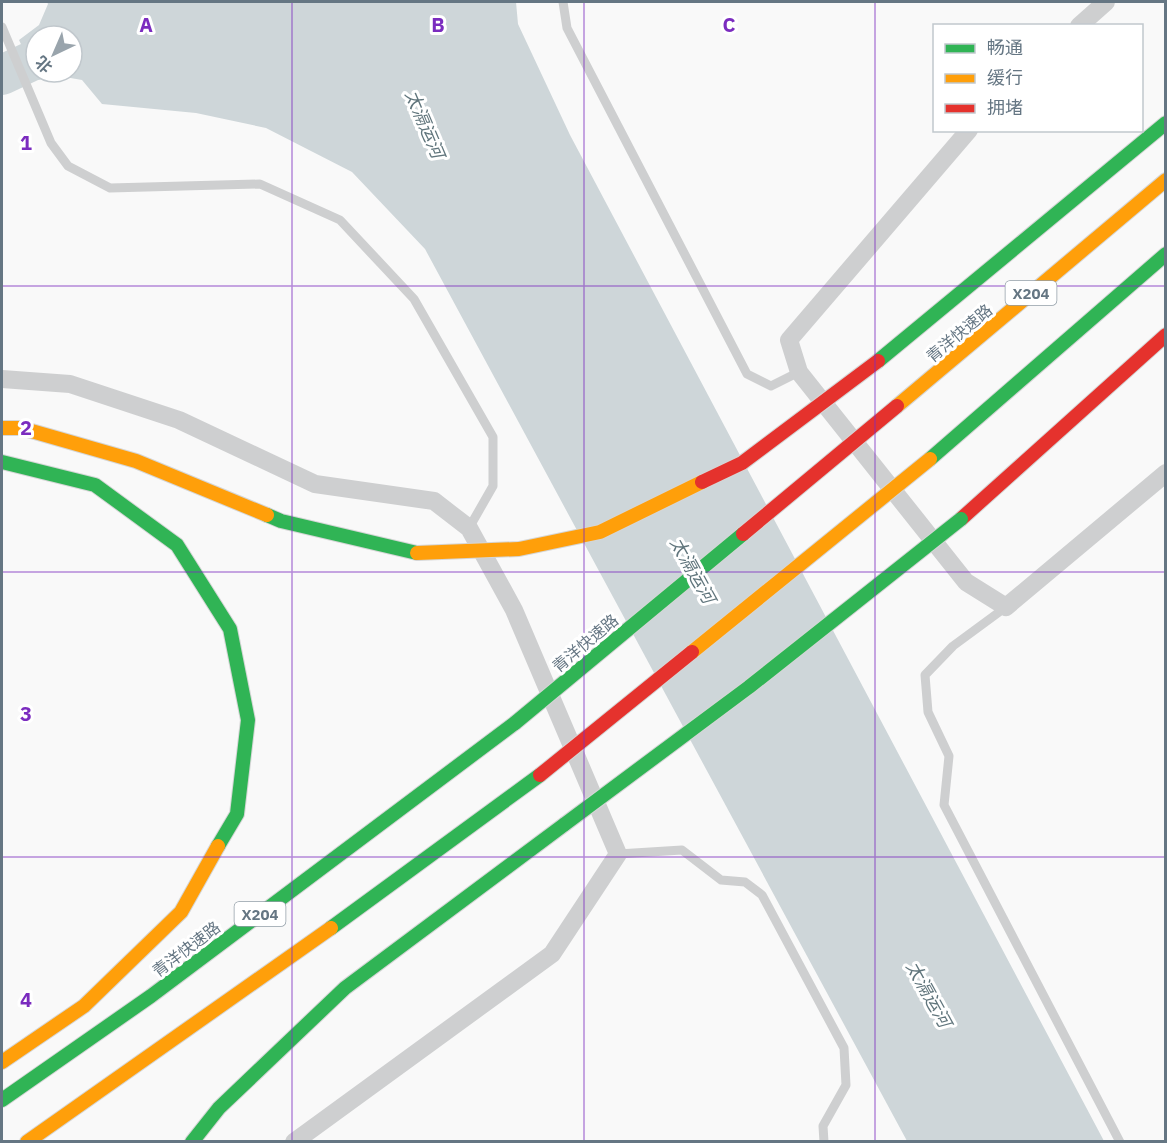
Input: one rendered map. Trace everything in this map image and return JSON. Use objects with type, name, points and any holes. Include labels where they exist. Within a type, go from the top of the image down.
[{"type":"highway","points":[[2,428],[21,428],[136,460],[281,520],[417,553],[519,549],[600,532],[742,463],[878,361],[1166,123]]},
{"type":"highway","name":"青洋快速路","points":[[2,1100],[151,996],[514,723],[1166,180]]},
{"type":"highway","points":[[27,1142],[307,946],[540,775],[930,459],[1166,254]]},
{"type":"highway","points":[[192,1142],[219,1107],[345,988],[748,687],[961,519],[1166,334]]},
{"type":"highway","points":[[2,462],[95,485],[177,545],[230,629],[248,720],[237,814],[181,912],[84,1006],[2,1062]]},
{"type":"street","points":[[1081,24],[1106,2]]},
{"type":"street","points":[[967,132],[789,340],[799,372],[966,582],[1006,607],[1166,473]]},
{"type":"street","points":[[2,379],[70,384],[179,420],[315,484],[434,501],[469,528],[514,610],[618,854],[552,954],[294,1142]]},
{"type":"lane","points":[[562,2],[567,28],[747,374],[771,386],[799,372]]},
{"type":"lane","points":[[2,27],[51,143],[68,166],[110,188],[260,184],[340,220],[414,299],[493,437],[493,486],[469,528]]},
{"type":"lane","points":[[1006,607],[953,646],[925,675],[928,712],[949,756],[944,805],[1120,1142]]},
{"type":"lane","points":[[618,854],[682,850],[721,880],[745,882],[762,895],[844,1048],[846,1085],[823,1126],[824,1142]]},
{"type":"water","name":"太滆运河","points":[[47,2],[516,2],[518,24],[570,135],[1104,1141],[907,1141],[425,249],[352,172],[266,128],[196,113],[102,104],[84,82],[84,24],[39,24]]},
{"type":"water","points":[[24,36],[24,51],[19,40]]},
{"type":"waterway","points":[[2,75],[24,65]]},
{"type":"traffic: fast","points":[[878,361],[1166,123]]},
{"type":"traffic: fast","points":[[930,459],[1166,254]]},
{"type":"traffic: fast","points":[[2,462],[95,485],[177,545],[230,629],[248,720],[237,814],[218,846]]},
{"type":"traffic: fast","points":[[267,515],[281,521],[417,553]]},
{"type":"traffic: fast","points":[[565,824],[749,687],[961,519]]},
{"type":"traffic: fast","points":[[515,723],[743,534]]},
{"type":"traffic: fast","points":[[2,1100],[151,996],[515,723]]},
{"type":"traffic: fast","points":[[331,928],[540,775]]},
{"type":"traffic: fast","points":[[192,1142],[219,1108],[345,988],[565,824]]},
{"type":"traffic: slow","points":[[897,406],[1166,180]]},
{"type":"traffic: slow","points":[[2,428],[21,428],[136,461],[267,515]]},
{"type":"traffic: slow","points":[[692,652],[930,459]]},
{"type":"traffic: slow","points":[[417,553],[519,549],[600,532],[702,482]]},
{"type":"traffic: slow","points":[[2,1062],[84,1006],[181,912],[218,846]]},
{"type":"traffic: slow","points":[[27,1142],[331,928]]},
{"type":"traffic: jam","points":[[961,519],[1166,335]]},
{"type":"traffic: jam","points":[[702,482],[742,463],[878,361]]},
{"type":"traffic: jam","points":[[743,534],[897,406]]},
{"type":"traffic: jam","points":[[540,775],[692,652]]}]
